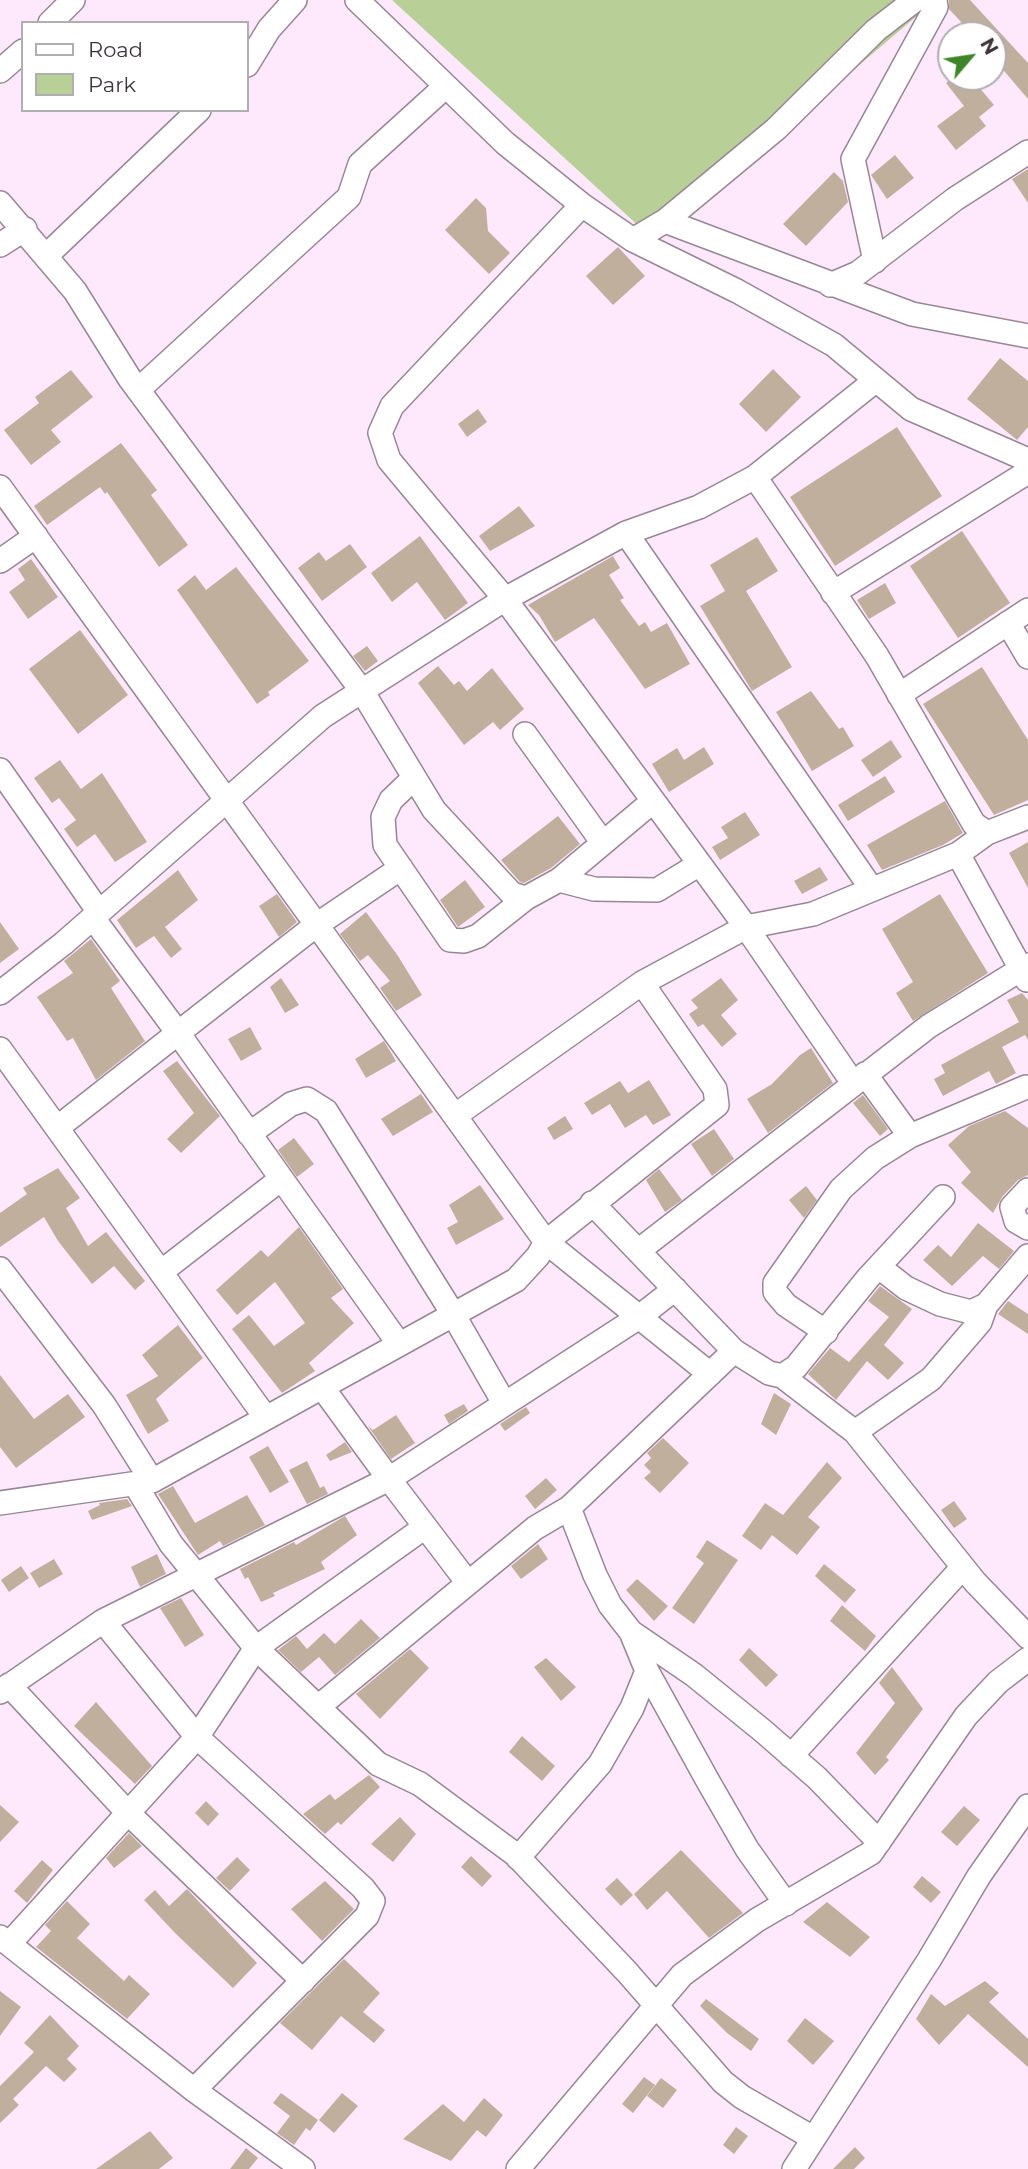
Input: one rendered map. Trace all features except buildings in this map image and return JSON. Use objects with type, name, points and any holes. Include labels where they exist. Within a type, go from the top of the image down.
[{"type":"street","points":[[52,21],[73,0]]},
{"type":"street","points":[[248,63],[269,29],[295,0]]},
{"type":"street","points":[[357,0],[505,143],[582,205],[633,240],[737,291],[834,345],[911,409],[1028,460]]},
{"type":"street","points":[[633,240],[665,221],[776,129],[876,30],[915,0]]},
{"type":"street","points":[[875,261],[853,159],[936,7],[935,0]]},
{"type":"street","points":[[0,71],[21,53]]},
{"type":"street","points":[[138,390],[349,197],[360,164],[446,86]]},
{"type":"street","points":[[46,256],[197,112]]},
{"type":"street","points":[[830,285],[875,261],[955,199],[1028,152]]},
{"type":"street","points":[[0,203],[25,229],[75,291],[138,390],[362,691],[434,810],[512,894],[526,898]]},
{"type":"street","points":[[582,205],[391,406],[380,433],[389,460],[505,599],[698,865],[859,1078],[910,1136]]},
{"type":"street","points":[[665,221],[912,314],[1028,336]]},
{"type":"street","points":[[0,245],[25,229]]},
{"type":"street","points":[[0,993],[96,915],[324,716],[505,599],[626,533],[699,507],[755,477],[876,380]]},
{"type":"street","points":[[833,593],[1028,472]]},
{"type":"street","points":[[755,477],[899,695],[974,824],[987,833]]},
{"type":"street","points":[[0,487],[546,1242],[710,1374]]},
{"type":"street","points":[[626,533],[871,888]]},
{"type":"street","points":[[0,561],[36,536]]},
{"type":"street","points":[[899,695],[1028,610]]},
{"type":"street","points":[[1008,623],[1028,657]]},
{"type":"street","points":[[525,734],[603,843]]},
{"type":"street","points":[[0,770],[178,1033],[399,1344]]},
{"type":"street","points":[[414,778],[391,800],[383,817],[385,845],[450,940],[464,941],[478,936],[526,898],[559,880],[652,802]]},
{"type":"street","points":[[456,1115],[642,984],[746,927],[813,914],[958,854],[987,833],[1028,817]]},
{"type":"street","points":[[638,1251],[929,1026],[1026,972],[958,854]]},
{"type":"street","points":[[559,880],[594,889],[657,890],[698,865]]},
{"type":"street","points":[[57,1128],[315,926],[401,868]]},
{"type":"street","points":[[0,1503],[143,1483],[516,1280],[538,1256],[546,1242],[592,1203],[704,1119],[717,1105],[715,1090],[642,984]]},
{"type":"street","points":[[0,1049],[266,1418]]},
{"type":"street","points":[[826,1332],[786,1305],[775,1292],[775,1283],[841,1189],[875,1158],[910,1136],[1027,1089]]},
{"type":"street","points":[[249,1133],[291,1104],[307,1099],[326,1111],[453,1314],[504,1403]]},
{"type":"street","points":[[161,1272],[281,1179]]},
{"type":"street","points":[[1028,1190],[1012,1207],[1016,1221],[1028,1228]]},
{"type":"street","points":[[782,1376],[796,1367],[879,1267],[943,1197]]},
{"type":"street","points":[[592,1203],[734,1351],[769,1373],[782,1376],[855,1432],[963,1567],[1028,1637]]},
{"type":"street","points":[[855,1432],[931,1379],[980,1322],[986,1306],[1028,1256]]},
{"type":"street","points":[[879,1267],[906,1288],[940,1304],[971,1312],[986,1306]]},
{"type":"street","points":[[0,1269],[104,1405],[171,1544],[256,1648],[378,1764],[420,1784],[518,1858],[657,2006],[723,2082],[752,2103],[813,2138]]},
{"type":"street","points":[[303,1981],[4,1689],[103,1621],[389,1479],[639,1317],[675,1289]]},
{"type":"street","points":[[318,1707],[535,1528],[569,1508],[734,1351]]},
{"type":"street","points":[[322,1387],[468,1583]]},
{"type":"street","points":[[569,1508],[595,1575],[610,1605],[631,1632],[647,1671],[747,1849],[786,1904]]},
{"type":"street","points":[[303,2169],[194,2090],[5,1940],[197,1737],[256,1648],[425,1527]]},
{"type":"street","points":[[791,1756],[963,1567]]},
{"type":"street","points":[[103,1621],[197,1737],[373,1900],[367,1916],[194,2090]]},
{"type":"street","points":[[631,1632],[694,1675],[791,1756],[879,1842]]},
{"type":"street","points":[[518,2169],[682,1975],[701,1958],[871,1853],[966,1716],[998,1682],[1028,1659]]},
{"type":"street","points":[[518,1858],[600,1764],[632,1707],[647,1671]]},
{"type":"street","points":[[794,2169],[929,1960],[979,1876],[1028,1806]]},
{"type":"green space","points":[[392,0],[920,0],[925,9],[654,240]]}]
